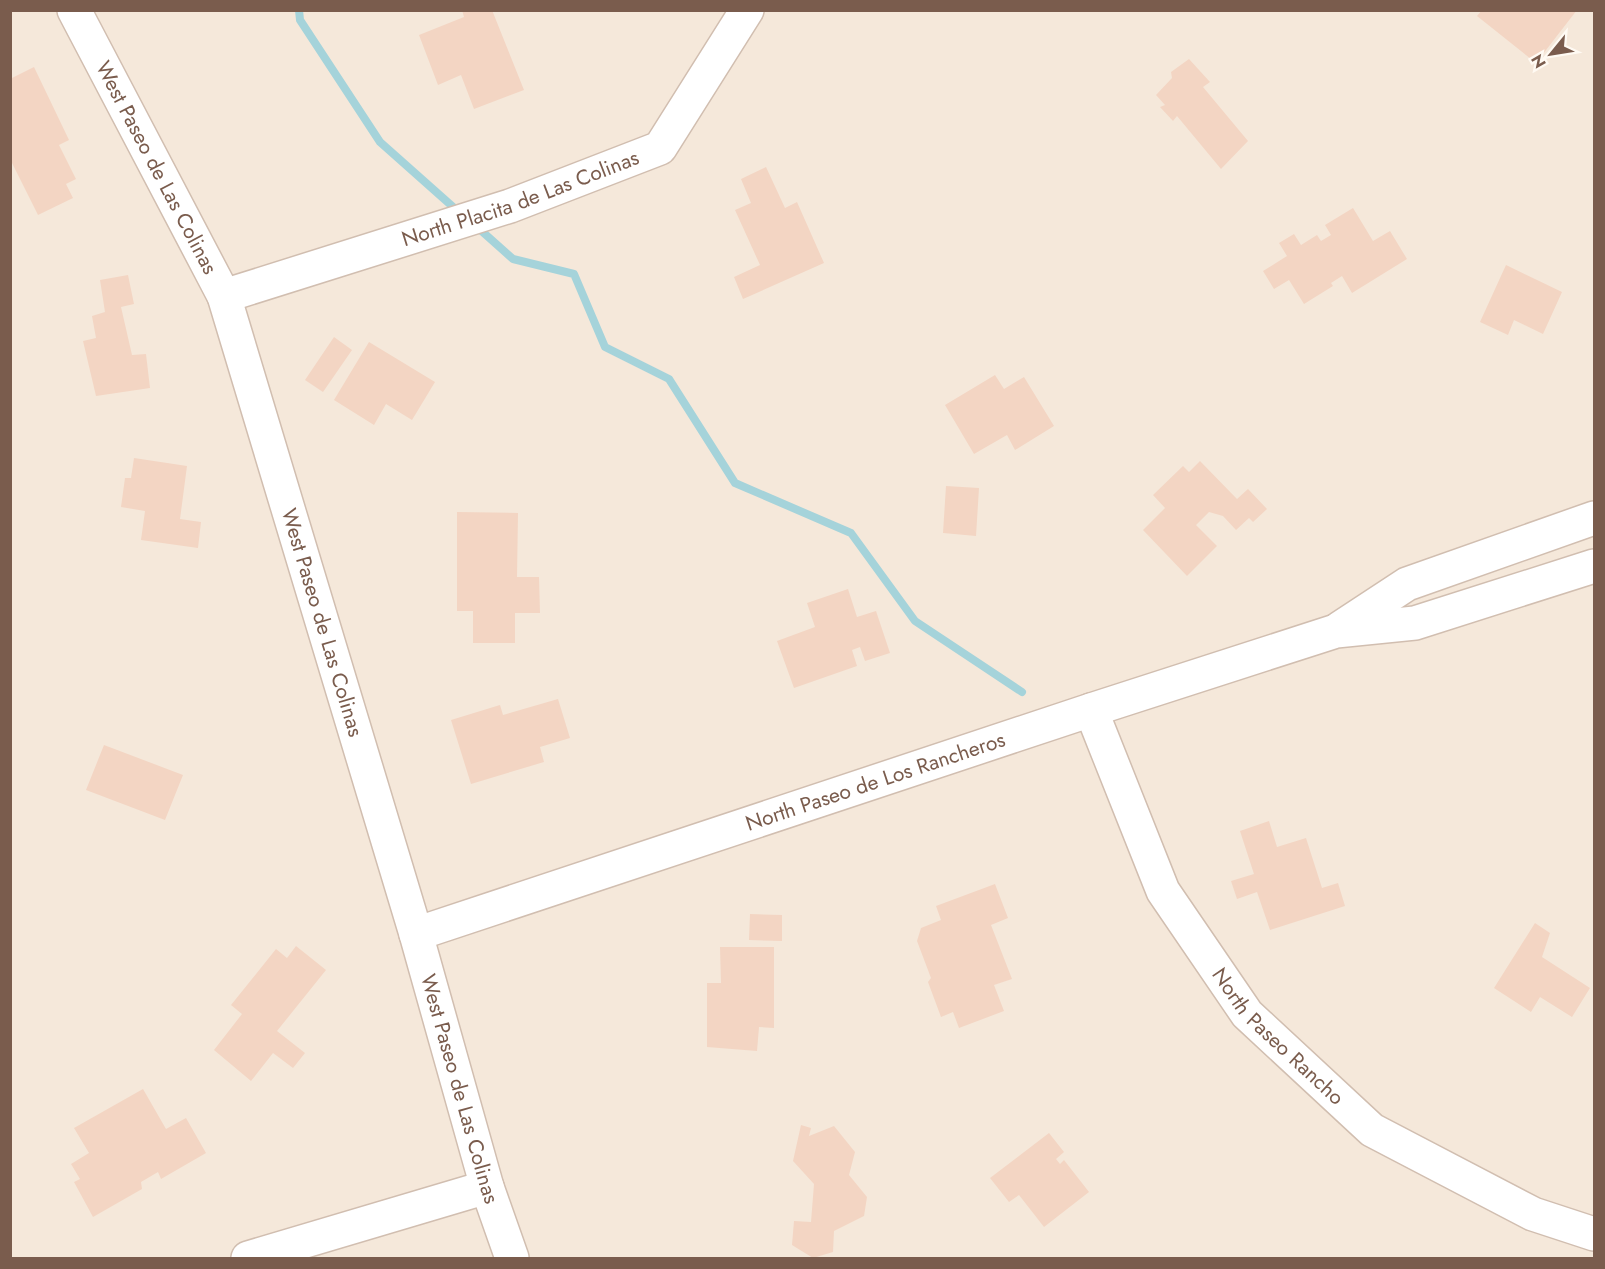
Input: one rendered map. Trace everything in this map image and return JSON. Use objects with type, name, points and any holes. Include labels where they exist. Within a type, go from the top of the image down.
[{"type":"street","name":"West Paseo de Las Colinas","points":[[74,10],[224,296],[416,934],[487,1187],[512,1258]]},
{"type":"street","name":"North Placita de Las Colinas","points":[[224,296],[510,206],[660,148],[747,10]]},
{"type":"street","name":"North Paseo de Los Rancheros","points":[[1336,631],[1407,584],[1594,518]]},
{"type":"street","name":"North Paseo de Los Rancheros","points":[[416,934],[1336,631],[1415,623],[1594,566]]},
{"type":"street","name":"North Paseo Rancho","points":[[1091,710],[1163,891],[1247,1014],[1372,1130],[1533,1214],[1594,1234]]},
{"type":"street","points":[[248,1258],[487,1187]]},
{"type":"shaded area","points":[[11,11],[1594,11],[1594,1258],[11,1258]]},
{"type":"building","points":[[462,10],[492,10],[524,90],[474,109],[461,75],[438,85],[419,35],[464,17]]},
{"type":"building","points":[[1482,10],[1577,10],[1536,63],[1477,16]]},
{"type":"building","points":[[1189,59],[1210,82],[1203,87],[1248,141],[1221,169],[1177,116],[1173,121],[1160,107],[1165,105],[1156,95],[1172,78],[1171,72]]},
{"type":"building","points":[[34,67],[69,140],[59,145],[76,179],[66,184],[73,198],[38,215],[10,159],[10,79]]},
{"type":"building","points":[[766,167],[785,208],[797,202],[824,263],[743,299],[734,277],[760,265],[735,210],[751,203],[741,179]]},
{"type":"building","points":[[1353,208],[1373,241],[1390,231],[1407,259],[1352,293],[1342,276],[1331,283],[1333,286],[1304,304],[1289,280],[1274,289],[1263,271],[1287,256],[1279,243],[1294,234],[1301,245],[1317,235],[1321,241],[1331,235],[1325,225]]},
{"type":"building","points":[[1506,265],[1562,292],[1543,334],[1514,320],[1508,335],[1480,322]]},
{"type":"building","points":[[128,275],[134,304],[121,307],[132,355],[146,354],[150,388],[96,396],[83,341],[96,338],[92,316],[105,312],[100,280]]},
{"type":"building","points":[[334,337],[352,350],[323,392],[305,380]]},
{"type":"building","points":[[369,342],[435,382],[412,420],[386,404],[374,425],[334,400]]},
{"type":"building","points":[[995,375],[1004,389],[1024,377],[1054,426],[1015,450],[1007,435],[974,454],[945,405]]},
{"type":"building","points":[[134,458],[187,466],[180,519],[201,522],[198,548],[141,540],[145,511],[121,507],[125,478],[131,478]]},
{"type":"building","points":[[1200,461],[1237,499],[1248,489],[1267,509],[1253,522],[1249,518],[1236,530],[1223,516],[1209,512],[1196,525],[1217,546],[1187,576],[1143,530],[1165,508],[1153,495],[1183,466],[1189,472]]},
{"type":"building","points":[[946,486],[979,488],[976,536],[943,533]]},
{"type":"building","points":[[457,512],[518,513],[517,577],[539,577],[540,613],[515,613],[515,643],[473,643],[473,611],[457,611]]},
{"type":"building","points":[[848,589],[857,617],[876,611],[890,653],[865,661],[860,647],[852,650],[857,666],[794,688],[777,641],[815,627],[807,603]]},
{"type":"building","points":[[558,699],[570,738],[540,747],[544,762],[471,784],[451,720],[500,705],[503,715]]},
{"type":"building","points":[[104,745],[183,775],[165,820],[86,790]]},
{"type":"building","points":[[1269,821],[1277,847],[1306,838],[1322,888],[1338,883],[1345,906],[1270,930],[1257,892],[1237,899],[1231,881],[1254,874],[1240,831]]},
{"type":"building","points":[[995,884],[1008,918],[991,925],[1012,979],[994,985],[1004,1011],[959,1028],[953,1012],[941,1017],[928,982],[931,978],[917,941],[921,928],[941,920],[936,906]]},
{"type":"building","points":[[750,914],[782,915],[782,941],[749,940]]},
{"type":"building","points":[[1535,923],[1550,933],[1542,957],[1590,988],[1572,1017],[1540,997],[1531,1012],[1494,988]]},
{"type":"building","points":[[296,946],[326,970],[277,1031],[305,1053],[293,1068],[273,1053],[251,1081],[214,1050],[242,1014],[231,1005],[276,949],[287,958]]},
{"type":"building","points":[[720,947],[774,947],[774,1028],[759,1027],[757,1051],[707,1047],[707,983],[721,983]]},
{"type":"building","points":[[143,1089],[166,1129],[186,1118],[206,1153],[161,1179],[158,1172],[141,1182],[142,1189],[93,1217],[74,1182],[80,1179],[71,1164],[89,1153],[74,1128]]},
{"type":"building","points":[[801,1125],[811,1128],[809,1136],[834,1126],[855,1152],[849,1175],[867,1197],[864,1216],[834,1231],[833,1252],[813,1258],[792,1245],[794,1221],[811,1222],[814,1184],[793,1161]]},
{"type":"building","points":[[1049,1133],[1064,1152],[1056,1159],[1060,1164],[1064,1160],[1089,1192],[1044,1227],[1019,1195],[1009,1202],[990,1178]]},
{"type":"waterway","points":[[299,10],[300,20],[380,142],[461,214]]},
{"type":"waterway","points":[[476,226],[513,259],[574,274],[605,347],[669,379],[735,483],[851,533],[915,621],[1022,692]]}]
